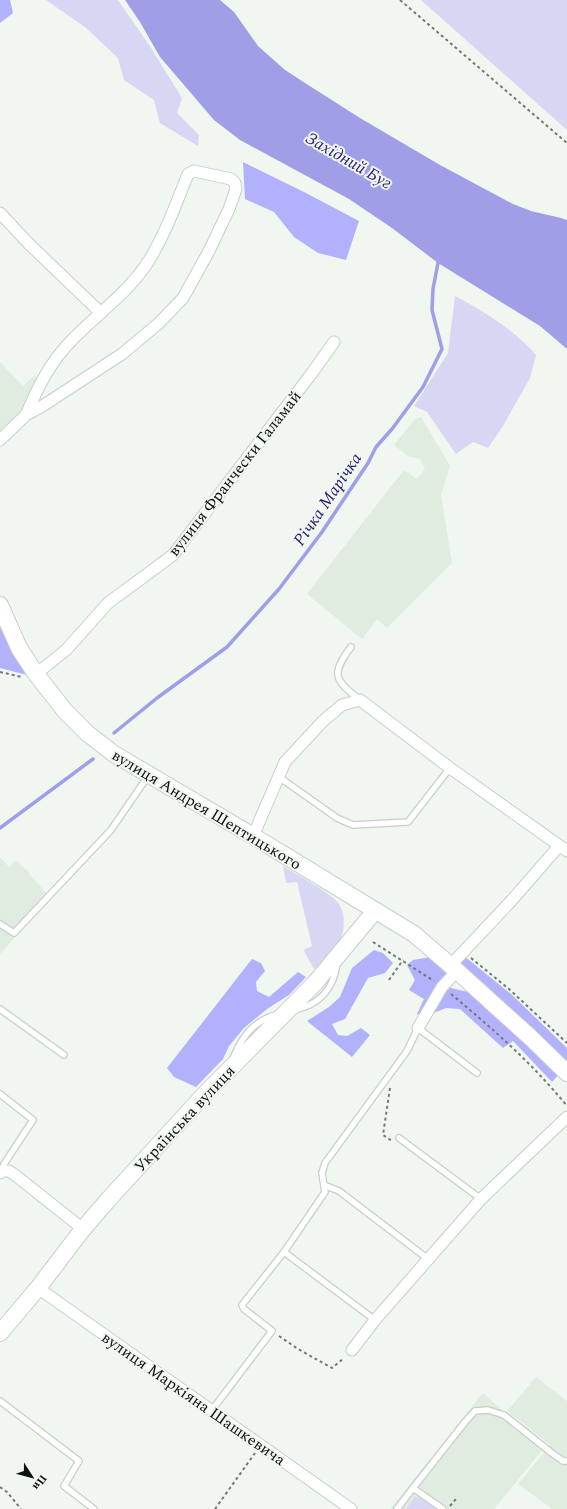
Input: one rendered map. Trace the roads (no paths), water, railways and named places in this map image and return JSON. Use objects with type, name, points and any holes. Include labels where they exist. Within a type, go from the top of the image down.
[{"type":"street","points":[[0,440],[26,415],[44,406],[122,354],[159,323],[183,298],[209,251],[229,209],[236,189],[235,183],[231,179],[194,171],[188,174],[165,230],[147,263],[125,290],[72,340],[52,362],[26,415]]},
{"type":"street","points":[[0,213],[29,244],[101,313]]},
{"type":"street","name":"вулиця Франчески Галамай","points":[[32,676],[66,650],[108,603],[173,555],[334,342]]},
{"type":"street","name":"вулиця Андрея Шептицького","points":[[0,605],[32,676],[86,733],[114,754],[253,836],[414,934],[530,1037],[567,1073]]},
{"type":"street","points":[[253,836],[285,762],[322,721],[342,705],[360,700],[450,768],[563,849],[463,952],[418,1028]]},
{"type":"street","name":"Українська вулиця","points":[[0,1333],[38,1288],[83,1229],[198,1102],[338,957],[375,911]]},
{"type":"street","points":[[352,1350],[375,1320],[481,1198],[567,1117]]},
{"type":"street","points":[[1,1172],[9,1171],[15,1175],[83,1229]]},
{"type":"street","name":"вулиця Маркіяна Шашкевича","points":[[38,1288],[351,1509]]},
{"type":"lane","points":[[351,647],[341,660],[338,669],[339,678],[342,685],[360,700]]},
{"type":"lane","points":[[279,777],[337,818],[354,825],[408,822],[450,768]]},
{"type":"lane","points":[[0,924],[14,933],[111,830],[149,774]]},
{"type":"lane","points":[[0,1009],[64,1055]]},
{"type":"lane","points":[[212,1410],[272,1331],[244,1309],[242,1305],[284,1252],[325,1192],[322,1173],[325,1163],[407,1051],[418,1028],[477,1073]]},
{"type":"lane","points":[[0,1094],[33,1120],[4,1164],[1,1172]]},
{"type":"lane","points":[[399,1138],[481,1198]]},
{"type":"lane","points":[[324,1185],[339,1192],[428,1259]]},
{"type":"lane","points":[[284,1252],[375,1320]]},
{"type":"lane","points":[[0,1401],[79,1461],[64,1486],[94,1509]]},
{"type":"lane","points":[[398,1509],[475,1411],[488,1410],[504,1416],[553,1454],[563,1461],[567,1461]]},
{"type":"lane","points":[[414,1488],[443,1509]]},
{"type":"water","name":"Західний Буг","points":[[125,0],[220,0],[234,12],[258,46],[285,70],[360,118],[440,165],[513,204],[531,211],[567,220],[567,349],[540,326],[438,263],[392,228],[349,199],[240,140],[214,120],[160,57],[140,22]]},
{"type":"waterway","name":"Річка Марічка","points":[[114,733],[157,698],[227,647],[279,589],[322,532],[368,463],[376,447],[392,429],[423,387],[442,349],[432,310],[433,289],[438,263],[441,260]]},
{"type":"waterway","name":"Річка Марічка","points":[[0,828],[93,759]]}]
